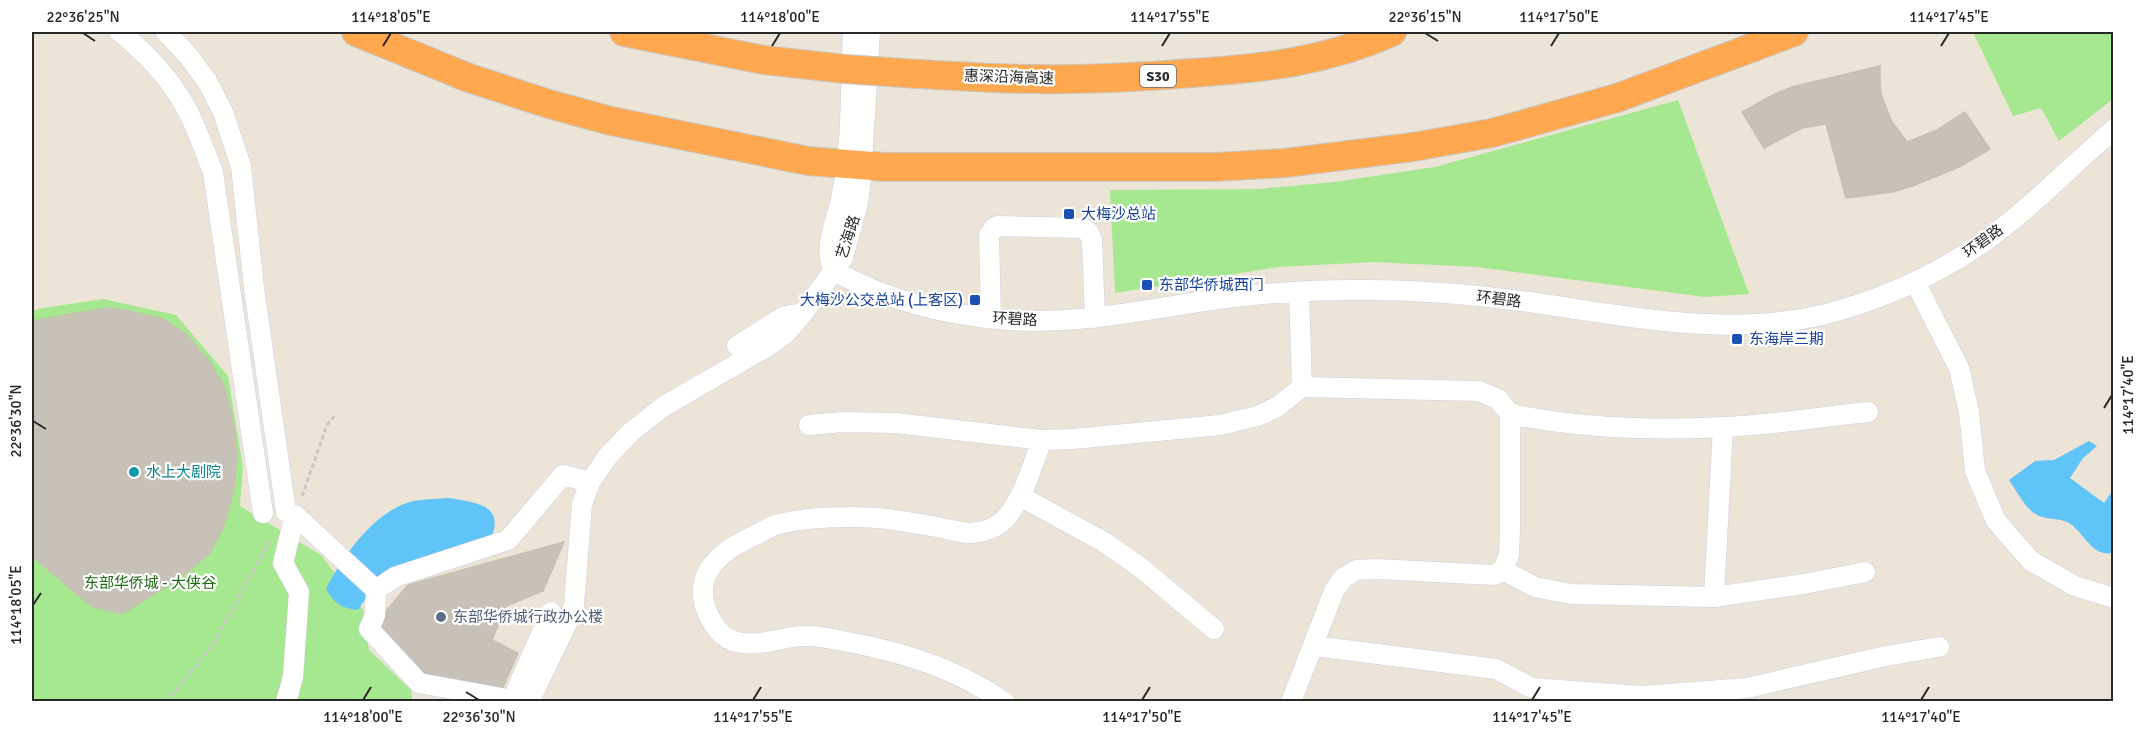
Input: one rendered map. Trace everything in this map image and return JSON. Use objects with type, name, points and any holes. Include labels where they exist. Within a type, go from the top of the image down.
[{"type":"highway","points":[[356,32],[469,78],[559,107],[648,130],[777,156],[854,166],[1204,167],[1285,163],[1379,152],[1492,133],[1617,98],[1794,32]]},
{"type":"highway","name":"惠深沿海高速","points":[[624,32],[764,60],[918,74],[1037,79],[1131,78],[1294,63],[1364,44],[1392,32]]},
{"type":"street","points":[[120,32],[162,73],[180,97],[213,172],[263,513]]},
{"type":"street","points":[[166,32],[186,53],[207,81],[223,112],[242,166],[254,288],[290,513],[283,563],[299,592],[293,677],[286,702]]},
{"type":"street","name":"艺海路","points":[[853,32],[854,166]]},
{"type":"street","name":"艺海路","points":[[834,271],[830,264],[829,250],[841,200],[854,166],[870,32]]},
{"type":"street","name":"环碧路","points":[[834,271],[860,284],[910,302],[956,313],[991,318],[1046,321],[1095,318],[1226,298],[1299,292],[1397,290],[1466,295],[1663,323],[1728,325],[1775,322],[1818,315],[1884,296],[1959,258],[1987,239],[2114,129]]},
{"type":"street","points":[[991,318],[989,235],[998,226],[1082,228],[1087,231],[1092,240],[1095,318]]},
{"type":"street","points":[[529,702],[574,605],[582,504],[590,482],[617,445],[647,419],[683,394],[765,348],[786,333],[803,314],[834,271]]},
{"type":"street","points":[[1915,282],[1959,368],[1970,412],[1975,471],[1996,521],[2031,561],[2074,586],[2114,598]]},
{"type":"street","points":[[1299,292],[1302,387]]},
{"type":"street","points":[[737,346],[785,316],[803,314]]},
{"type":"street","points":[[809,425],[842,422],[896,423],[1042,440],[1073,439],[1220,425],[1258,416],[1277,407],[1302,387],[1479,391],[1498,399],[1510,414],[1509,555],[1503,570],[1494,575],[1356,570],[1343,578],[1334,591],[1292,702]]},
{"type":"street","points":[[1510,414],[1557,423],[1611,428],[1723,427],[1868,412]]},
{"type":"street","points":[[1714,597],[1723,427]]},
{"type":"street","points":[[1004,702],[975,683],[949,671],[926,662],[868,646],[803,636],[740,643],[727,638],[717,631],[706,609],[703,592],[705,577],[713,562],[732,546],[778,524],[847,517],[882,519],[970,533],[990,530],[1005,519],[1020,496],[1042,440]]},
{"type":"street","points":[[376,590],[395,577],[508,540],[563,475],[590,482]]},
{"type":"street","points":[[1020,496],[1104,542],[1140,567],[1214,629]]},
{"type":"street","points":[[290,513],[335,550],[376,590],[375,615],[369,629],[419,682],[512,700],[551,612]]},
{"type":"street","points":[[1503,570],[1535,587],[1572,594],[1714,597],[1866,572]]},
{"type":"street","points":[[1314,646],[1496,669],[1532,688],[1642,696],[1747,688],[1886,656],[1940,647]]},
{"type":"path","points":[[166,702],[212,646],[290,513],[327,425],[335,415]]},
{"type":"green space","points":[[1973,32],[2113,32],[2113,99],[2059,141],[2041,108],[2013,116]]},
{"type":"green space","points":[[1678,100],[1749,294],[1705,297],[1477,267],[1374,262],[1278,267],[1115,293],[1110,190],[1260,189],[1334,182],[1435,167]]},
{"type":"green space","name":"东部华侨城 - 大侠谷","points":[[103,299],[176,315],[228,376],[243,467],[240,506],[321,555],[363,610],[369,650],[411,690],[412,701],[32,702],[32,312],[37,309]]},
{"type":"water","points":[[2089,441],[2097,446],[2083,458],[2070,478],[2104,503],[2113,490],[2113,553],[2105,553],[2094,548],[2069,523],[2034,513],[2009,480],[2035,461],[2054,460]]},
{"type":"water","points":[[448,498],[478,504],[491,512],[494,528],[490,540],[474,547],[391,568],[381,575],[358,610],[347,608],[332,598],[326,589],[333,576],[350,550],[372,525],[397,507],[410,502]]},
{"type":"building","points":[[1880,66],[1882,97],[1892,122],[1907,142],[1937,130],[1965,112],[1990,149],[1959,167],[1915,185],[1893,192],[1846,198],[1826,124],[1802,128],[1764,148],[1742,112],[1792,87]]},
{"type":"building","name":"水上大剧院","points":[[106,308],[163,319],[187,335],[209,361],[224,386],[233,418],[237,455],[234,489],[224,526],[209,554],[180,578],[122,614],[91,606],[32,556],[32,321]]},
{"type":"building","name":"东部华侨城行政办公楼","points":[[564,542],[543,591],[506,606],[492,640],[518,653],[500,694],[420,675],[372,628],[408,585]]},
{"type":"place","name":"大梅沙总站","points":[[1069,214]]},
{"type":"place","name":"东部华侨城西门","points":[[1147,285]]},
{"type":"place","name":"大梅沙公交总站 (上客区)","points":[[975,300]]},
{"type":"place","name":"东海岸三期","points":[[1737,339]]},
{"type":"place","name":"水上大剧院","points":[[134,472]]},
{"type":"place","name":"东部华侨城行政办公楼","points":[[441,617]]}]
